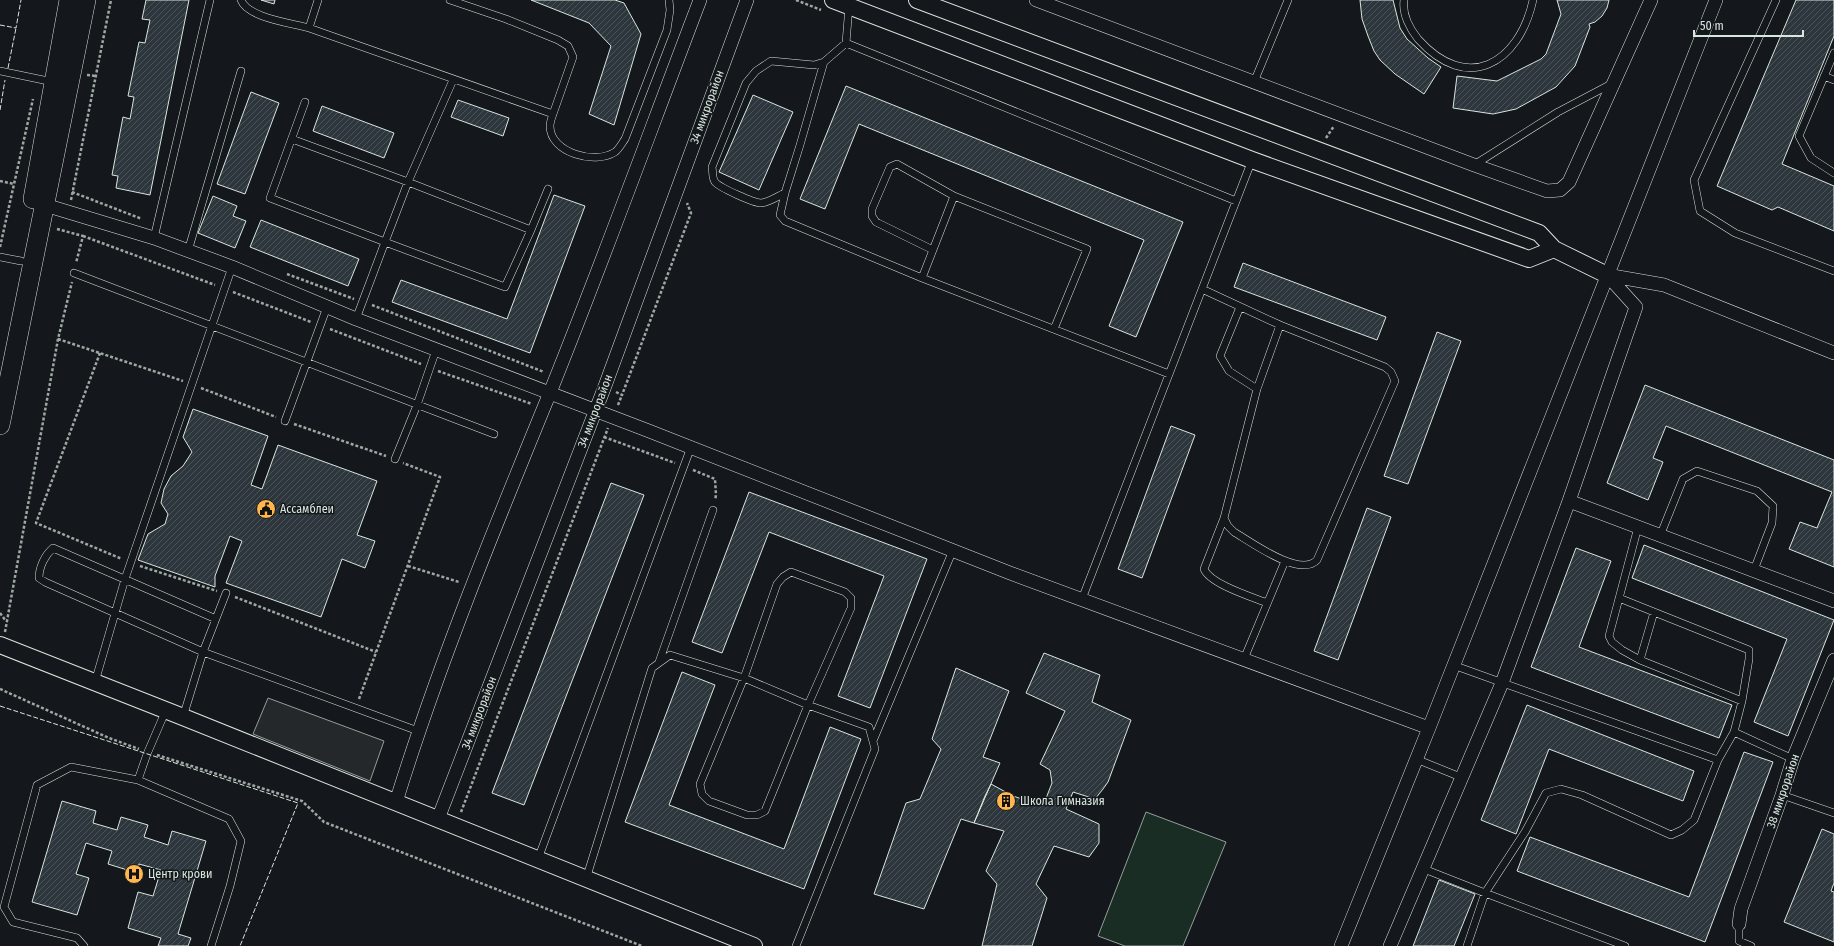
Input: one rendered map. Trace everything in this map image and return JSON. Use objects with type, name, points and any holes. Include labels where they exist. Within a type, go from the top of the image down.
[{"type":"main road","points":[[0,364],[21,261],[46,80],[69,0]]},
{"type":"main road","points":[[0,424],[86,0]]},
{"type":"street","points":[[396,802],[418,731],[471,586],[550,393],[700,0]]},
{"type":"street","name":"34 микрорайон","points":[[438,819],[605,386],[747,0]]},
{"type":"street","points":[[833,0],[1252,160],[1529,259],[1554,249]]},
{"type":"street","points":[[917,0],[1539,233],[1554,249],[1607,275],[1664,285],[1834,353]]},
{"type":"street","points":[[1036,0],[1061,5],[1254,82],[1547,191],[1560,190],[1569,182],[1651,0]]},
{"type":"street","points":[[1341,946],[1454,665],[1716,0]]},
{"type":"street","points":[[45,205],[154,238],[232,267],[356,319],[691,447],[1082,600],[1429,728]]},
{"type":"street","points":[[1390,946],[1463,778],[1502,683],[1569,501],[1636,307],[1607,275]]},
{"type":"street","points":[[1569,501],[1834,601]]},
{"type":"street","points":[[2,646],[183,716],[754,946]]},
{"type":"street","name":"38 микрорайон","points":[[1739,924],[1741,909],[1782,796],[1793,759],[1834,660]]},
{"type":"lane","points":[[154,238],[210,0]]},
{"type":"lane","points":[[241,0],[247,9],[259,15],[309,28],[553,114]]},
{"type":"lane","points":[[309,28],[318,0]]},
{"type":"lane","points":[[450,0],[506,19],[558,40],[568,46],[573,57],[550,126],[554,140],[571,152],[584,158],[598,158],[616,151],[625,139],[667,30],[670,10],[669,0]]},
{"type":"lane","points":[[1254,82],[1288,0]]},
{"type":"lane","points":[[1404,0],[1403,6],[1410,29],[1426,48],[1443,61],[1460,67],[1479,68],[1496,62],[1514,46],[1527,24],[1533,0]]},
{"type":"lane","points":[[1776,0],[1694,180],[1700,210],[1735,233],[1834,271]]},
{"type":"lane","points":[[785,193],[760,203],[716,184],[713,179],[712,166],[746,83],[756,71],[771,61],[814,65],[824,62],[846,42],[849,6]]},
{"type":"lane","points":[[846,42],[1236,201]]},
{"type":"lane","points":[[1834,53],[1799,136],[1811,158],[1834,173]]},
{"type":"lane","points":[[824,62],[785,193],[780,215],[785,221],[922,278],[1170,374]]},
{"type":"lane","points":[[0,71],[46,80]]},
{"type":"lane","points":[[188,251],[242,71]]},
{"type":"lane","points":[[1824,76],[1834,80]]},
{"type":"lane","points":[[356,319],[408,182],[453,80]]},
{"type":"lane","points":[[1474,165],[1558,112],[1614,82]]},
{"type":"lane","points":[[305,102],[270,198],[505,287],[548,189]]},
{"type":"lane","points":[[292,139],[531,230]]},
{"type":"lane","points":[[1082,600],[1252,160]]},
{"type":"lane","points":[[933,250],[876,222],[872,216],[872,209],[890,167],[897,164],[954,196],[1087,249],[1054,329]]},
{"type":"lane","points":[[922,278],[954,196]]},
{"type":"lane","points":[[0,257],[21,261]]},
{"type":"lane","points":[[95,682],[114,613],[130,563],[232,267]]},
{"type":"lane","points":[[74,273],[494,434]]},
{"type":"lane","points":[[1202,289],[1280,325],[1385,366],[1392,372],[1395,381],[1317,560],[1313,564],[1306,566],[1285,561],[1234,532],[1228,526],[1224,518]]},
{"type":"lane","points":[[285,420],[327,307]]},
{"type":"lane","points":[[1240,307],[1220,356],[1229,371],[1257,389]]},
{"type":"lane","points":[[1267,603],[1215,581],[1206,573],[1204,569],[1224,518],[1257,389],[1280,325]]},
{"type":"lane","points":[[395,459],[417,405],[436,350]]},
{"type":"lane","points":[[538,859],[691,447]]},
{"type":"lane","points":[[1660,536],[1683,479],[1697,471],[1757,491],[1773,506],[1772,523],[1754,570]]},
{"type":"lane","points":[[659,662],[712,510]]},
{"type":"lane","points":[[1638,527],[1609,636],[1612,642],[1622,650],[1640,660],[1742,701]]},
{"type":"lane","points":[[216,619],[53,548],[46,554],[39,572],[39,578],[45,582],[204,652],[418,731]]},
{"type":"lane","points":[[873,741],[954,550]]},
{"type":"lane","points":[[1244,659],[1285,561]]},
{"type":"lane","points":[[791,572],[845,592],[851,598],[851,608],[808,705],[765,811],[747,815],[709,801],[702,794],[700,784],[744,678],[777,584],[791,572]]},
{"type":"lane","points":[[183,716],[204,652],[226,593]]},
{"type":"lane","points":[[1467,946],[1484,893],[1525,832],[1546,793],[1561,789],[1582,796],[1671,835],[1682,830],[1694,820],[1718,760],[1734,732],[1742,701],[1749,659],[1749,650],[1619,598]]},
{"type":"lane","points":[[1640,660],[1654,612]]},
{"type":"lane","points":[[586,879],[652,668],[670,655],[744,678],[808,705],[869,726],[873,741],[874,749],[796,946]]},
{"type":"lane","points":[[1454,665],[1718,760]]},
{"type":"lane","points":[[138,780],[147,754],[166,710]]},
{"type":"lane","points":[[1734,732],[1793,759]]},
{"type":"lane","points":[[1416,759],[1463,778]]},
{"type":"lane","points":[[84,946],[77,938],[13,922],[4,907],[37,785],[71,767],[138,780],[229,819],[241,841],[230,886],[211,946]]},
{"type":"lane","points":[[1782,796],[1834,813]]},
{"type":"lane","points":[[1424,869],[1625,946]]},
{"type":"lane","points":[[1739,924],[1737,943],[1751,946]]},
{"type":"path","points":[[63,231],[111,0]]},
{"type":"path","points":[[0,247],[14,184],[46,80]]},
{"type":"path","points":[[1319,151],[1341,115]]},
{"type":"path","points":[[0,180],[14,184]]},
{"type":"path","points":[[605,386],[622,395],[691,213],[679,182]]},
{"type":"path","points":[[72,192],[158,224]]},
{"type":"path","points":[[2,646],[58,339],[83,236],[41,225]]},
{"type":"path","points":[[281,271],[556,376]]},
{"type":"path","points":[[58,339],[191,384],[440,477],[356,708]]},
{"type":"path","points":[[100,353],[36,523],[130,563],[226,593],[376,652]]},
{"type":"path","points":[[455,826],[606,432]]},
{"type":"path","points":[[604,437],[714,479],[716,495],[712,510]]},
{"type":"path","points":[[408,566],[471,586]]},
{"type":"path","points":[[0,614],[7,622]]},
{"type":"path","points":[[317,814],[324,822],[642,946]]},
{"type":"green space","points":[[1146,812],[1226,842],[1183,946],[1125,946],[1098,936]]},
{"type":"shaded area","points":[[268,698],[384,741],[370,781],[253,734]]},
{"type":"building","points":[[146,0],[189,0],[150,195],[116,188],[118,176],[112,175],[123,117],[130,119],[134,97],[128,96],[139,42],[145,43],[150,20],[142,19]]},
{"type":"building","points":[[261,0],[275,0],[274,4]]},
{"type":"building","points":[[531,0],[615,0],[624,3],[641,34],[614,125],[589,114],[611,46],[589,23]]},
{"type":"building","points":[[1360,0],[1393,0],[1400,28],[1407,39],[1428,58],[1441,67],[1424,94],[1395,74],[1380,60],[1374,51],[1362,19]]},
{"type":"building","points":[[1557,0],[1609,0],[1607,8],[1602,16],[1595,22],[1589,24],[1590,27],[1575,66],[1556,87],[1516,109],[1493,114],[1453,108],[1457,76],[1497,81],[1541,59],[1546,54],[1561,14]]},
{"type":"building","points":[[1796,0],[1834,0],[1834,36],[1782,164],[1834,186],[1834,231],[1778,207],[1772,210],[1717,186]]},
{"type":"building","points":[[846,86],[1183,222],[1136,337],[1109,326],[1144,240],[859,124],[825,209],[800,199]]},
{"type":"building","points":[[251,92],[279,103],[245,194],[217,184]]},
{"type":"building","points":[[753,95],[793,112],[759,190],[719,172]]},
{"type":"building","points":[[458,100],[509,118],[503,136],[451,117]]},
{"type":"building","points":[[322,106],[394,133],[384,158],[313,131]]},
{"type":"building","points":[[554,195],[585,206],[530,353],[392,302],[401,280],[507,319]]},
{"type":"building","points":[[213,196],[237,206],[233,216],[246,221],[235,248],[198,233]]},
{"type":"building","points":[[261,220],[359,259],[348,286],[250,247]]},
{"type":"building","points":[[1243,263],[1386,317],[1377,340],[1234,287]]},
{"type":"building","points":[[1437,332],[1461,341],[1408,484],[1384,476]]},
{"type":"building","points":[[1645,385],[1834,460],[1834,567],[1789,549],[1800,522],[1817,528],[1832,492],[1666,426],[1653,458],[1663,462],[1648,500],[1607,483]]},
{"type":"building","name":"Ассамблеи","points":[[193,409],[268,436],[251,485],[262,489],[278,445],[377,481],[357,535],[375,541],[365,568],[342,559],[321,617],[226,583],[242,541],[230,536],[215,576],[215,587],[138,560],[148,534],[165,524],[168,514],[161,503],[164,489],[171,476],[183,466],[192,452],[183,437]]},
{"type":"building","points":[[1171,426],[1195,435],[1142,578],[1118,569]]},
{"type":"building","points":[[611,483],[644,495],[524,805],[492,793]]},
{"type":"building","points":[[749,492],[927,559],[870,708],[838,696],[884,576],[769,532],[722,653],[692,642]]},
{"type":"building","points":[[1367,508],[1391,517],[1338,660],[1314,651]]},
{"type":"building","points":[[1644,545],[1834,620],[1788,736],[1754,722],[1787,639],[1632,578]]},
{"type":"building","points":[[1576,548],[1611,561],[1579,647],[1732,705],[1719,738],[1531,667]]},
{"type":"building","name":"Школа Гимназия","points":[[1044,653],[1100,675],[1092,702],[1131,720],[1108,782],[1095,799],[1073,792],[1066,809],[1099,824],[1099,843],[1089,857],[1054,846],[1036,884],[1047,898],[1032,946],[982,946],[997,884],[986,871],[1004,831],[974,823],[985,796],[991,784],[1013,796],[1043,806],[1052,783],[1050,770],[1040,764],[1065,711],[1026,693]]},
{"type":"building","points":[[956,668],[1009,691],[983,757],[1000,763],[974,823],[961,819],[924,909],[874,894],[906,803],[920,799],[941,749],[932,739]]},
{"type":"building","points":[[682,672],[715,685],[669,805],[784,849],[830,727],[861,739],[804,889],[625,822]]},
{"type":"building","points":[[1527,705],[1694,771],[1683,801],[1549,749],[1516,834],[1481,820]]},
{"type":"building","points":[[1744,752],[1773,762],[1705,942],[1517,871],[1530,837],[1689,897]]},
{"type":"building","points":[[62,801],[96,811],[93,823],[117,830],[121,817],[148,825],[144,837],[168,845],[172,831],[206,841],[178,934],[191,938],[188,946],[158,946],[161,938],[128,928],[138,892],[153,896],[161,870],[139,864],[137,873],[108,864],[112,851],[86,843],[76,874],[89,878],[77,915],[32,902]]},
{"type":"building","points":[[1822,829],[1834,834],[1834,883],[1831,891],[1834,892],[1834,942],[1784,922]]},
{"type":"building","points":[[1439,880],[1475,894],[1454,946],[1413,946]]},
{"type":"fence","points":[[0,25],[16,28],[21,0]]},
{"type":"fence","points":[[8,68],[16,28]]},
{"type":"fence","points":[[0,110],[5,80]]},
{"type":"fence","points":[[0,706],[298,803],[240,946]]},
{"type":"place","name":"Ассамблеи","points":[[266,509]]},
{"type":"place","name":"Школа Гимназия","points":[[1006,801]]},
{"type":"place","name":"Центр крови","points":[[134,874]]}]
